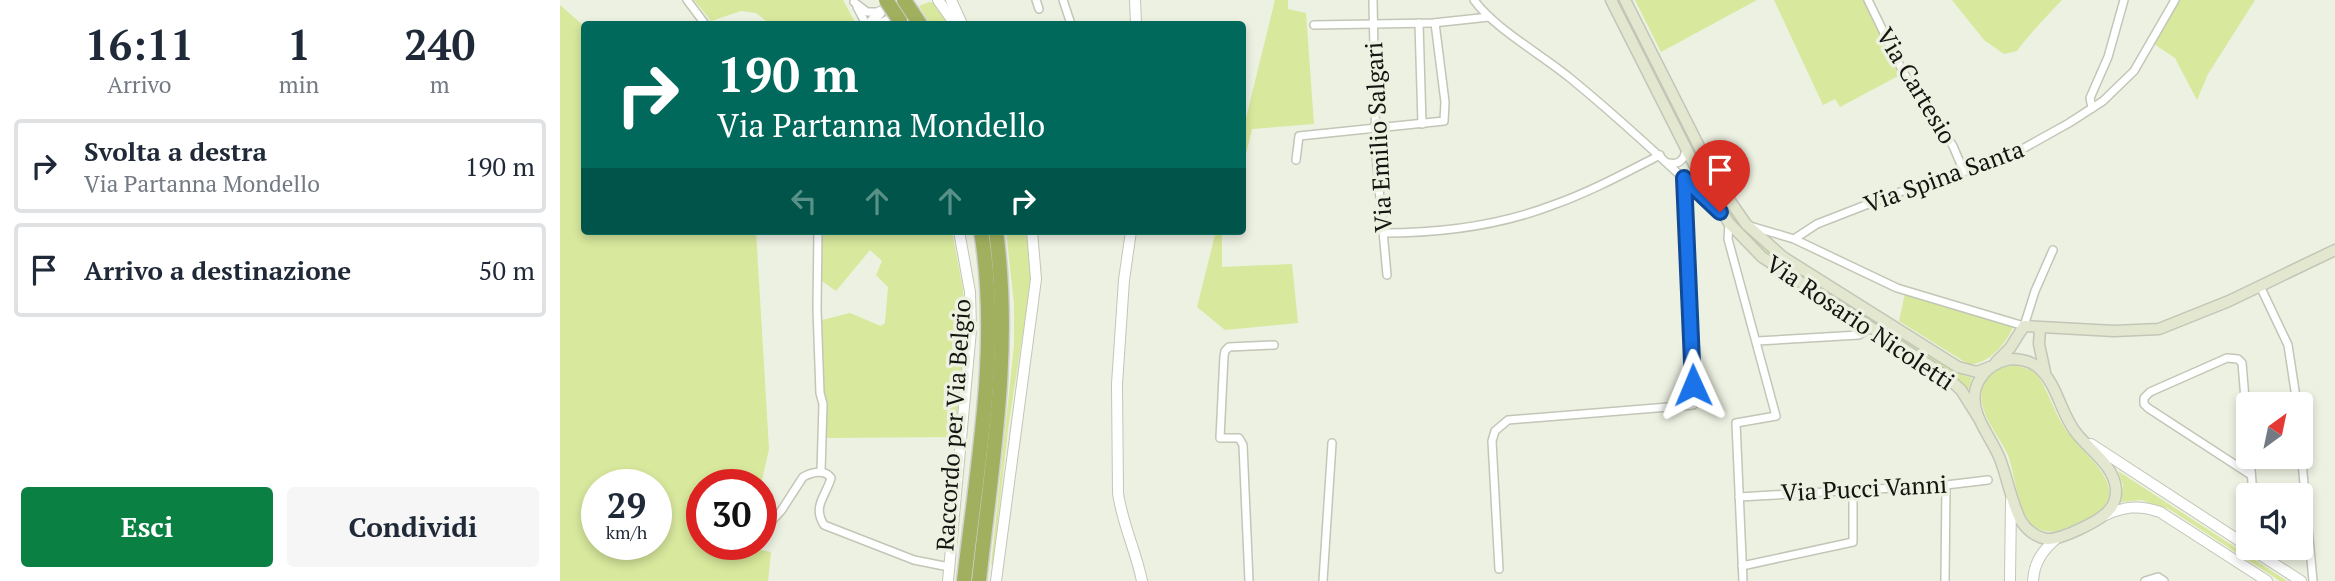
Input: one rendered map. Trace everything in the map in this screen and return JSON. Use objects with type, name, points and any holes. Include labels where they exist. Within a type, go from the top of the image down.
[{"type":"highway","name":"Raccordo per Via Belgio","points":[[964,581],[986,368],[988,293],[981,235]]},
{"type":"highway","name":"Raccordo per Via Belgio","points":[[979,581],[994,456],[1003,345],[1003,299],[996,235]]},
{"type":"main road","name":"Via Rosario Nicoletti","points":[[1611,0],[1686,149],[1720,212],[1729,223],[1748,245],[1775,268],[1946,376],[1966,397],[1978,416],[2000,459],[2017,513],[2026,528],[2043,538],[2057,538]]},
{"type":"main road","name":"Via Rosario Nicoletti","points":[[1625,0],[1717,182],[1746,224],[1783,257],[1958,367],[1977,372],[2010,359],[2023,360],[2036,366],[2047,378]]},
{"type":"main road","points":[[1619,18],[1632,27],[1634,23],[1631,11]]},
{"type":"main road","points":[[1635,51],[1636,44],[1641,41],[1650,49]]},
{"type":"main road","points":[[1978,416],[1975,398],[1982,375],[2010,348],[2024,326],[2114,331],[2159,328],[2260,286],[2335,250]]},
{"type":"main road","points":[[2040,328],[2040,352],[2047,378],[2076,433],[2105,465],[2115,482],[2114,503],[2100,518],[2057,538]]},
{"type":"street","points":[[687,0],[703,21]]},
{"type":"street","points":[[938,0],[953,21]]},
{"type":"street","points":[[951,0],[961,21]]},
{"type":"street","points":[[1036,0],[1039,9]]},
{"type":"street","points":[[1063,0],[1070,21]]},
{"type":"street","points":[[1135,0],[1136,21]]},
{"type":"street","name":"Via Emilio Salgari","points":[[1373,0],[1376,130],[1387,275]]},
{"type":"street","points":[[1474,0],[1489,17],[1571,79],[1660,155],[1720,212]]},
{"type":"street","name":"Via Cartesio","points":[[1868,0],[1903,72],[1953,146],[1964,172]]},
{"type":"street","points":[[2092,108],[2090,98],[2108,57],[2123,3],[2130,0]]},
{"type":"street","name":"Via Spina Santa","points":[[1794,239],[1817,224],[1894,194],[2008,157],[2092,108],[2116,90],[2134,71],[2175,0]]},
{"type":"street","points":[[854,1],[867,12],[897,15]]},
{"type":"street","points":[[854,1],[866,21]]},
{"type":"street","points":[[874,21],[897,15]]},
{"type":"street","points":[[1314,24],[1435,23],[1489,17]]},
{"type":"street","points":[[1419,23],[1422,124]]},
{"type":"street","points":[[1296,160],[1299,136],[1444,121],[1445,102],[1435,23]]},
{"type":"street","points":[[1668,163],[1676,164],[1681,161],[1685,157],[1686,149]]},
{"type":"street","points":[[1384,233],[1449,229],[1522,215],[1572,198],[1660,155]]},
{"type":"street","points":[[1499,569],[1492,441],[1495,431],[1508,420],[1693,405],[1684,178]]},
{"type":"street","points":[[1729,223],[1728,239],[1758,341],[1776,416],[1736,423],[1743,581]]},
{"type":"street","points":[[1746,224],[1794,239],[1897,288],[2024,326],[2035,290],[2053,250]]},
{"type":"street","points":[[818,235],[821,472]]},
{"type":"street","points":[[948,581],[971,330],[970,292],[960,235]]},
{"type":"street","points":[[996,581],[1012,444],[1036,279],[1032,235]]},
{"type":"street","points":[[1130,235],[1117,384],[1118,493],[1120,509],[1138,557],[1142,581]]},
{"type":"street","points":[[2260,286],[2288,345],[2295,392]]},
{"type":"street","points":[[1758,341],[1859,335],[1871,328]]},
{"type":"street","points":[[1249,581],[1243,445],[1241,440],[1236,438],[1220,438],[1225,351],[1234,346],[1274,345]]},
{"type":"street","points":[[2236,465],[2148,408],[2144,404],[2144,398],[2150,392],[2227,358],[2238,359],[2242,363],[2244,392]]},
{"type":"street","points":[[2076,433],[2236,538]]},
{"type":"street","points":[[1323,581],[1332,443]]},
{"type":"street","points":[[2242,469],[2251,475]]},
{"type":"street","points":[[2251,469],[2252,483]]},
{"type":"street","points":[[2303,469],[2313,581]]},
{"type":"street","points":[[777,515],[803,477],[821,472],[831,478],[818,507],[818,515],[824,525],[909,558],[949,567]]},
{"type":"street","name":"Via Pucci Vanni","points":[[1739,497],[1946,485],[1988,480]]},
{"type":"street","points":[[1945,581],[1946,485]]},
{"type":"street","points":[[1742,566],[1853,542],[1853,490]]},
{"type":"street","points":[[2010,581],[2011,496]]},
{"type":"street","points":[[2100,518],[2130,507],[2143,507],[2160,512],[2267,581]]},
{"type":"street","points":[[2033,581],[2038,559],[2057,538]]},
{"type":"street","points":[[2270,560],[2301,581]]},
{"type":"street","points":[[2145,581],[2158,576],[2164,581]]},
{"type":"green space","points":[[694,0],[843,0],[854,21],[766,21],[756,13],[741,11],[711,21]]},
{"type":"green space","points":[[1275,0],[1288,0],[1288,9],[1306,13],[1314,124],[1252,129],[1246,154],[1246,118]]},
{"type":"green space","points":[[1635,0],[1757,0],[1661,52]]},
{"type":"green space","points":[[1774,0],[1864,0],[1900,75],[1840,107],[1835,99],[1823,105]]},
{"type":"green space","points":[[1952,0],[2062,0],[2017,51],[2004,54],[1984,40]]},
{"type":"green space","points":[[2179,0],[2255,0],[2208,74],[2197,100],[2175,58],[2154,44]]},
{"type":"green space","points":[[935,3],[950,21],[928,21],[919,6]]},
{"type":"green space","points":[[560,5],[581,23],[581,235],[756,235],[769,449],[765,469],[686,469],[686,560],[770,560],[768,581],[560,581]]},
{"type":"green space","points":[[1643,46],[1709,175],[1730,208],[1755,239],[1787,266],[1972,378],[1968,390],[1949,372],[1758,248],[1739,226],[1706,178],[1641,48]]},
{"type":"green space","points":[[822,235],[953,235],[963,289],[965,336],[955,437],[825,438],[827,406],[823,390],[822,320],[850,313],[881,326],[885,323],[888,287],[876,275],[882,261],[870,250],[836,291],[822,281]]},
{"type":"green space","points":[[1006,235],[1026,235],[1031,280],[991,565],[1014,345],[1014,304]]},
{"type":"green space","points":[[1215,235],[1222,235],[1222,267],[1292,264],[1298,323],[1225,330],[1197,307]]},
{"type":"green space","points":[[1905,293],[2013,327],[2006,340],[1989,358],[1968,364],[1899,321]]},
{"type":"green space","points":[[2014,365],[2031,370],[2038,376],[2063,426],[2107,481],[2107,501],[2099,511],[2060,530],[2040,530],[2030,522],[2021,505],[2009,458],[1984,410],[1982,390],[1986,380],[1998,370]]},
{"type":"green space","points":[[2118,471],[2236,548],[2236,552],[2169,509],[2141,500],[2121,502],[2123,485]]},
{"type":"green space","points":[[2248,560],[2255,560],[2287,581],[2280,581]]},
{"type":"route","points":[[1693,385],[1684,178],[1720,212]]}]
